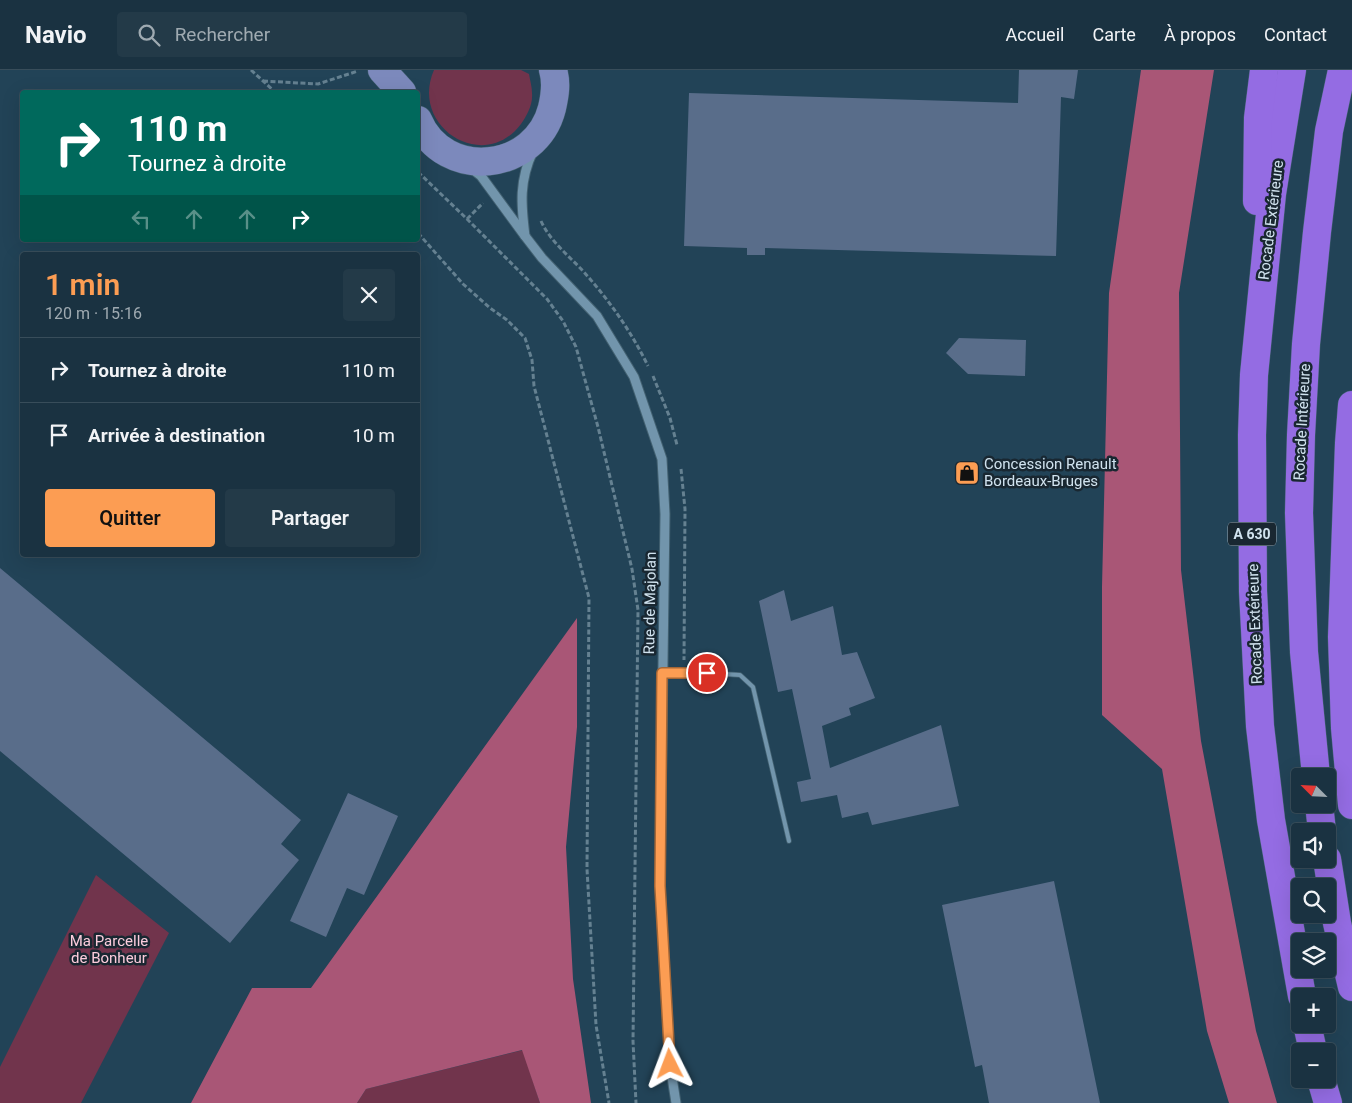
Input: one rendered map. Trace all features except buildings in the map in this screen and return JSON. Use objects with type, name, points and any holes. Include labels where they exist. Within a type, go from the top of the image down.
[{"type":"highway","points":[[1254,375],[1258,118],[1264,70]]},
{"type":"highway","name":"Rocade Extérieure","points":[[1292,70],[1272,194],[1254,375],[1252,591],[1260,726],[1271,820],[1301,988]]},
{"type":"highway","name":"Rocade Intérieure","points":[[1315,768],[1304,652],[1299,513],[1301,435],[1306,344],[1317,232],[1329,131],[1342,70]]},
{"type":"highway","points":[[1352,405],[1342,637],[1352,805]]},
{"type":"highway","points":[[1328,868],[1337,923],[1352,987]]},
{"type":"highway","points":[[1324,1088],[1328,1103]]},
{"type":"main road","points":[[382,70],[400,90]]},
{"type":"main road","points":[[411,90],[410,82],[413,70]]},
{"type":"main road","points":[[420,126],[437,147],[458,158],[480,162],[503,160],[524,150],[540,134],[550,118],[556,88],[553,70]]},
{"type":"street","points":[[524,236],[521,197],[522,183],[527,164],[540,134]]},
{"type":"street","name":"Rue de Majolan","points":[[458,158],[482,176],[524,236],[542,258],[597,316],[634,376],[662,459],[665,514],[660,886],[670,1064],[676,1103]]},
{"type":"lane","points":[[662,673],[707,673],[740,676],[753,687],[789,841]]},
{"type":"path","points":[[252,70],[273,90]]},
{"type":"path","points":[[263,81],[318,84],[360,70]]},
{"type":"path","points":[[420,174],[468,219],[547,299],[563,321],[576,347],[586,382],[632,568],[638,610],[633,1041],[636,1103]]},
{"type":"path","points":[[420,235],[463,284],[490,308],[508,320],[525,338],[532,360],[534,386],[589,598],[587,869],[596,1024],[609,1103]]},
{"type":"green space","points":[[434,70],[521,70],[529,74],[532,102],[521,124],[506,138],[488,145],[471,144],[454,137],[441,125],[432,110],[429,91]]},
{"type":"green space","name":"Ma Parcelle de Bonheur","points":[[96,875],[169,933],[81,1103],[0,1103],[0,1067]]},
{"type":"green space","points":[[523,1050],[540,1103],[357,1103],[366,1089]]},
{"type":"shaded area","points":[[1141,70],[1214,70],[1179,293],[1181,570],[1201,741],[1256,1031],[1277,1103],[1229,1103],[1207,1031],[1162,769],[1102,715],[1102,587],[1109,293]]},
{"type":"shaded area","points":[[577,618],[577,727],[566,847],[573,979],[591,1103],[540,1103],[522,1050],[366,1089],[357,1103],[191,1103],[252,988],[311,988]]},
{"type":"place","name":"Concession Renault Bordeaux-Bruges","points":[[967,473]]},
{"type":"route","points":[[670,1064],[660,886],[662,673],[707,673]]}]
